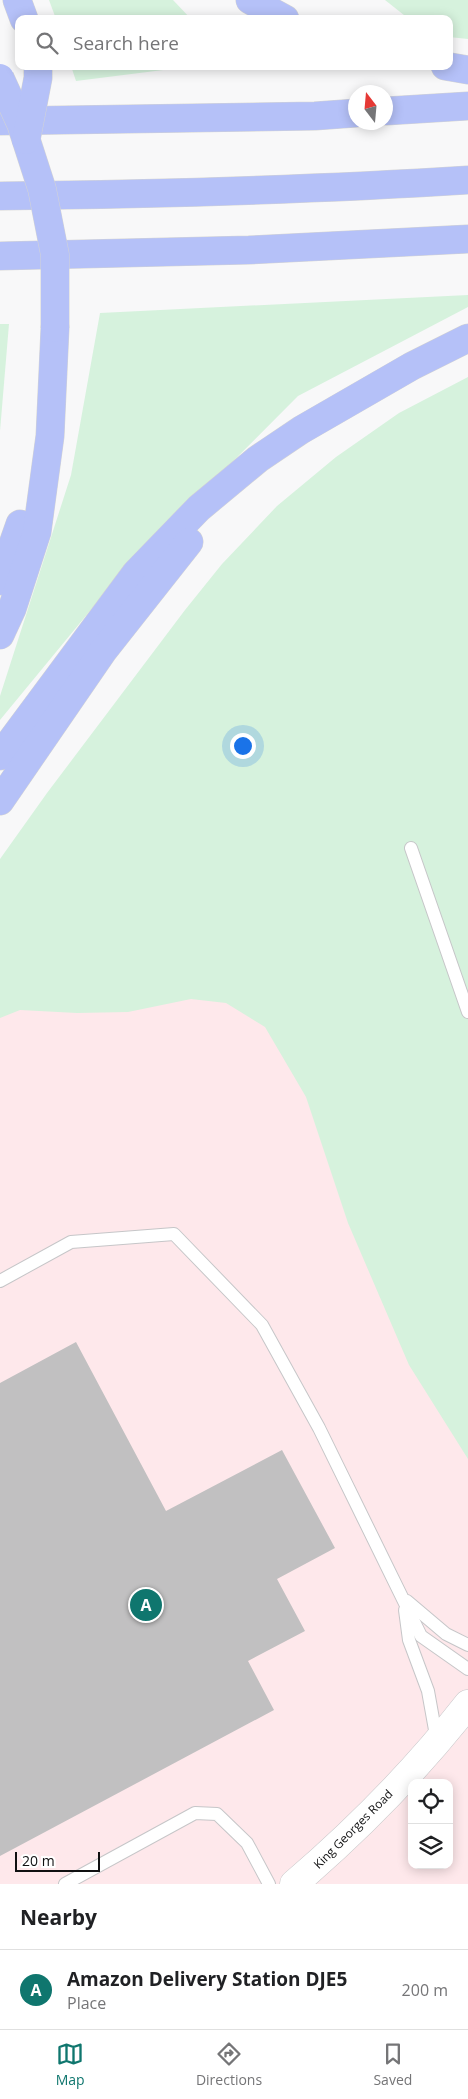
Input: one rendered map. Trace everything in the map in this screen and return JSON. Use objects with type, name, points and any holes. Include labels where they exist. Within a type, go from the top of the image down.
[{"type":"highway","points":[[17,0],[23,15]]},
{"type":"highway","points":[[250,0],[278,15]]},
{"type":"highway","points":[[453,67],[468,70]]},
{"type":"highway","points":[[26,140],[38,70]]},
{"type":"highway","points":[[0,78],[26,140],[42,189],[55,255],[55,328],[50,436],[37,532],[12,609],[0,635]]},
{"type":"highway","points":[[393,111],[468,106]]},
{"type":"highway","points":[[0,120],[129,120],[348,113]]},
{"type":"highway","points":[[0,196],[343,188],[468,180]]},
{"type":"highway","points":[[0,256],[249,250],[468,239]]},
{"type":"highway","points":[[0,756],[136,573],[199,508],[258,459],[300,430],[412,366],[468,338]]},
{"type":"highway","points":[[0,801],[103,651],[206,520],[300,430]]},
{"type":"highway","points":[[0,581],[50,436]]},
{"type":"street","name":"King Georges Road","points":[[294,1884],[346,1838],[437,1741],[468,1704]]},
{"type":"lane","points":[[411,848],[468,1012]]},
{"type":"lane","points":[[0,1281],[71,1242],[174,1234],[262,1325],[320,1428],[421,1636],[468,1669]]},
{"type":"lane","points":[[403,1598],[446,1634],[468,1645]]},
{"type":"lane","points":[[403,1598],[409,1640],[428,1691],[437,1741]]},
{"type":"lane","points":[[65,1884],[194,1813],[217,1814],[247,1843],[269,1884]]},
{"type":"shaded area","points":[[468,449],[468,1884],[0,1884],[0,915]]},
{"type":"green space","points":[[49,0],[173,0],[187,15],[55,15]]},
{"type":"green space","points":[[385,0],[468,0],[468,39],[453,37],[453,15],[404,15]]},
{"type":"green space","points":[[72,70],[163,70],[76,81]]},
{"type":"green space","points":[[468,295],[468,307],[298,396],[117,578],[0,720],[0,696],[71,475],[100,313]]},
{"type":"green space","points":[[0,324],[9,324],[0,431]]},
{"type":"green space","points":[[468,377],[468,1459],[409,1365],[348,1223],[306,1097],[265,1027],[226,1003],[191,999],[128,1012],[77,1013],[20,1010],[0,1018],[0,859],[47,793],[185,610],[222,564],[277,506],[336,457],[399,413]]},
{"type":"building","points":[[76,1342],[166,1511],[282,1450],[335,1548],[277,1579],[305,1631],[248,1661],[274,1710],[0,1856],[0,1383]]},
{"type":"place","name":"Amazon Delivery Station DJE5","points":[[146,1605]]}]
